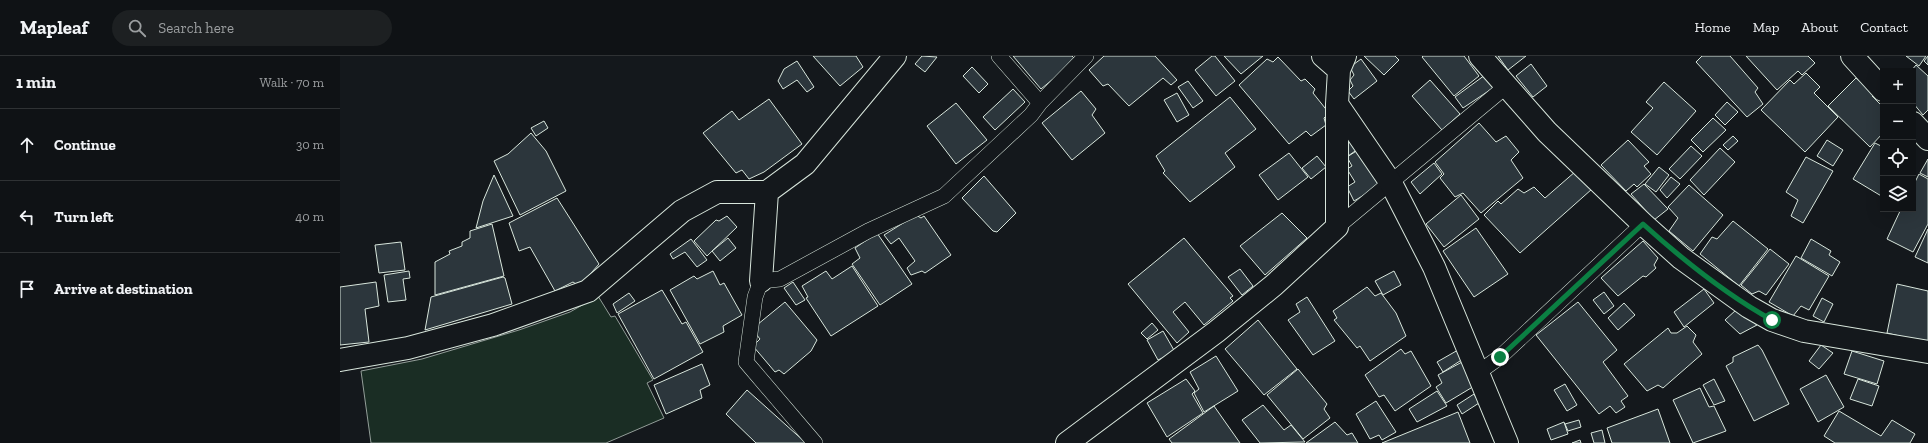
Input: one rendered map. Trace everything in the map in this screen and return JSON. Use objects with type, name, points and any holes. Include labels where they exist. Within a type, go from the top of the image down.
[{"type":"street","points":[[340,360],[416,346],[493,324],[588,291],[682,211],[717,192],[767,192],[805,164],[895,56]]},
{"type":"street","points":[[1480,56],[1547,132],[1643,224],[1681,258],[1749,307],[1772,320],[1804,330],[1928,352]]},
{"type":"street","points":[[1852,56],[1880,87]]},
{"type":"street","points":[[1067,443],[1216,332],[1274,285],[1337,227],[1337,104],[1335,61]]},
{"type":"street","points":[[1337,104],[1391,183],[1434,266],[1507,443]]},
{"type":"street","points":[[1916,126],[1928,139]]},
{"type":"street","points":[[761,281],[767,192]]},
{"type":"lane","points":[[999,56],[1040,103]]},
{"type":"lane","points":[[815,443],[746,362],[755,297],[761,281],[780,279],[868,231],[944,196],[1031,115],[1040,103],[1086,56]]},
{"type":"lane","points":[[1337,227],[1498,93],[1505,85]]},
{"type":"lane","points":[[1479,372],[1500,357],[1643,224]]},
{"type":"green space","points":[[598,296],[611,317],[615,316],[653,380],[647,383],[664,418],[606,443],[371,443],[361,371],[422,359],[519,330],[570,312]]},
{"type":"building","points":[[813,56],[856,56],[863,67],[840,86]]},
{"type":"building","points":[[922,56],[937,57],[925,72],[915,64]]},
{"type":"building","points":[[1013,56],[1072,56],[1074,58],[1064,70],[1041,89]]},
{"type":"building","points":[[1104,56],[1155,56],[1177,80],[1171,85],[1163,78],[1129,106],[1108,84],[1103,86],[1089,70]]},
{"type":"building","points":[[1212,56],[1215,56],[1235,81],[1216,96],[1195,70]]},
{"type":"building","points":[[1224,56],[1263,56],[1241,74]]},
{"type":"building","points":[[1364,56],[1395,56],[1399,60],[1384,75]]},
{"type":"building","points":[[1464,56],[1479,76],[1454,96],[1422,57]]},
{"type":"building","points":[[1498,56],[1526,56],[1508,70]]},
{"type":"building","points":[[1702,56],[1730,56],[1758,88],[1755,92],[1763,104],[1747,117],[1696,62]]},
{"type":"building","points":[[1746,56],[1808,56],[1815,63],[1802,75],[1798,71],[1777,90]]},
{"type":"building","points":[[1906,56],[1926,56],[1919,66]]},
{"type":"building","points":[[1928,56],[1928,65],[1924,61]]},
{"type":"building","points":[[1278,57],[1301,81],[1305,79],[1315,89],[1313,93],[1329,113],[1324,118],[1326,125],[1311,136],[1306,131],[1289,144],[1239,85],[1267,59],[1273,62]]},
{"type":"building","points":[[1361,59],[1377,81],[1354,99],[1348,91],[1353,86],[1350,80],[1354,75],[1350,67]]},
{"type":"building","points":[[797,61],[814,87],[807,92],[797,80],[783,89],[778,81],[784,69]]},
{"type":"building","points":[[1531,64],[1547,86],[1533,97],[1516,76]]},
{"type":"building","points":[[1916,65],[1928,76],[1928,110],[1923,115],[1916,107],[1916,68],[1914,68]]},
{"type":"building","points":[[972,67],[988,84],[979,93],[963,76]]},
{"type":"building","points":[[1806,73],[1820,87],[1814,93],[1838,117],[1805,152],[1761,110],[1790,80],[1794,84]]},
{"type":"building","points":[[1485,75],[1493,88],[1463,108],[1455,97]]},
{"type":"building","points":[[1856,78],[1876,93],[1872,96],[1880,104],[1880,136],[1870,147],[1828,106]]},
{"type":"building","points":[[1430,80],[1460,114],[1442,130],[1412,96]]},
{"type":"building","points":[[1188,81],[1203,101],[1193,108],[1178,87]]},
{"type":"building","points":[[1664,82],[1696,111],[1657,155],[1631,132],[1653,108],[1646,102]]},
{"type":"building","points":[[1013,89],[1025,102],[995,130],[983,117]]},
{"type":"building","points":[[1081,91],[1096,109],[1092,115],[1105,133],[1072,160],[1042,123]]},
{"type":"building","points":[[1177,93],[1189,115],[1177,122],[1164,100]]},
{"type":"building","points":[[1230,97],[1256,129],[1225,153],[1235,167],[1190,202],[1163,173],[1165,171],[1156,156]]},
{"type":"building","points":[[769,99],[802,144],[764,172],[749,179],[742,170],[736,173],[703,133],[732,111],[739,120]]},
{"type":"building","points":[[1727,102],[1738,112],[1725,125],[1715,115]]},
{"type":"building","points":[[956,103],[987,140],[956,164],[927,126]]},
{"type":"building","points":[[1713,118],[1726,130],[1703,152],[1691,140]]},
{"type":"building","points":[[544,121],[548,128],[536,136],[531,128]]},
{"type":"building","points":[[1479,123],[1496,142],[1506,136],[1519,152],[1511,160],[1523,178],[1481,213],[1463,193],[1455,197],[1440,178],[1444,174],[1435,162]]},
{"type":"building","points":[[531,133],[546,151],[566,191],[520,215],[494,161],[508,154]]},
{"type":"building","points":[[1351,136],[1358,149],[1348,156],[1346,140]]},
{"type":"building","points":[[1733,136],[1738,141],[1728,150],[1723,145]]},
{"type":"building","points":[[1628,140],[1649,162],[1644,166],[1651,174],[1637,187],[1634,184],[1626,191],[1601,165]]},
{"type":"building","points":[[1827,140],[1843,150],[1833,166],[1817,156]]},
{"type":"building","points":[[1875,143],[1880,146],[1880,195],[1853,179]]},
{"type":"building","points":[[1691,146],[1702,156],[1680,179],[1669,169]]},
{"type":"building","points":[[1720,148],[1735,162],[1704,195],[1690,180]]},
{"type":"building","points":[[1358,150],[1381,185],[1354,201],[1347,187],[1355,182],[1347,169],[1352,166],[1347,157]]},
{"type":"building","points":[[1289,153],[1308,177],[1278,200],[1259,175]]},
{"type":"building","points":[[1317,156],[1326,167],[1311,179],[1302,168]]},
{"type":"building","points":[[1806,157],[1833,171],[1803,223],[1791,216],[1798,200],[1786,192]]},
{"type":"building","points":[[1928,159],[1928,177],[1920,173]]},
{"type":"building","points":[[1434,163],[1442,174],[1420,194],[1411,182]]},
{"type":"building","points":[[1659,167],[1669,175],[1656,192],[1645,184]]},
{"type":"building","points":[[1576,171],[1592,189],[1520,253],[1484,215],[1498,201],[1501,204],[1518,189],[1524,193],[1534,187],[1545,198]]},
{"type":"building","points":[[1919,174],[1928,179],[1928,224],[1913,252],[1887,239],[1900,212],[1916,212],[1916,180]]},
{"type":"building","points":[[494,175],[513,216],[476,228],[483,201]]},
{"type":"building","points":[[984,176],[1016,213],[997,232],[993,231],[962,198]]},
{"type":"building","points":[[1671,177],[1680,184],[1667,198],[1660,190]]},
{"type":"building","points":[[1644,184],[1668,209],[1654,220],[1631,194]]},
{"type":"building","points":[[1689,185],[1723,215],[1693,251],[1669,231],[1678,218],[1668,207]]},
{"type":"building","points":[[1461,195],[1479,219],[1444,247],[1426,224]]},
{"type":"building","points":[[557,198],[599,264],[585,280],[576,284],[573,282],[555,291],[530,247],[519,251],[509,223]]},
{"type":"building","points":[[1282,213],[1307,238],[1265,275],[1240,246]]},
{"type":"building","points":[[916,215],[921,218],[924,216],[951,255],[925,273],[922,271],[911,275],[907,268],[915,261],[899,238],[891,244],[884,235]]},
{"type":"building","points":[[727,216],[737,227],[707,256],[694,241],[716,220],[719,221]]},
{"type":"building","points":[[1733,221],[1768,249],[1739,286],[1700,254],[1712,237],[1717,239]]},
{"type":"building","points":[[492,224],[504,276],[435,295],[435,262],[450,254],[449,251],[462,246],[462,242],[470,238],[470,231]]},
{"type":"building","points":[[1476,228],[1508,274],[1474,297],[1443,251]]},
{"type":"building","points":[[1928,229],[1928,263],[1915,257]]},
{"type":"building","points":[[877,233],[912,284],[880,305],[852,264],[860,258],[855,248]]},
{"type":"building","points":[[728,238],[736,248],[720,261],[712,251]]},
{"type":"building","points":[[1184,238],[1233,296],[1230,298],[1233,301],[1204,325],[1185,302],[1173,312],[1189,332],[1177,343],[1128,284]]},
{"type":"building","points":[[691,239],[707,260],[697,267],[685,252],[673,259],[670,254]]},
{"type":"building","points":[[1811,239],[1831,251],[1829,255],[1840,262],[1832,276],[1801,258]]},
{"type":"building","points":[[1643,241],[1658,258],[1654,265],[1656,268],[1646,277],[1643,276],[1618,296],[1601,278]]},
{"type":"building","points":[[401,242],[405,270],[379,273],[375,245]]},
{"type":"building","points":[[1770,249],[1789,264],[1766,295],[1759,291],[1752,294],[1741,285]]},
{"type":"building","points":[[1796,256],[1829,276],[1809,310],[1801,306],[1793,316],[1769,302]]},
{"type":"building","points":[[852,266],[878,306],[831,336],[806,298],[808,297],[802,286],[826,271],[832,279]]},
{"type":"building","points":[[1240,269],[1253,286],[1242,295],[1228,277]]},
{"type":"building","points":[[409,271],[410,278],[403,279],[406,300],[388,302],[384,275]]},
{"type":"building","points":[[713,271],[720,285],[724,283],[742,315],[723,326],[724,332],[700,344],[670,290],[694,276],[697,279]]},
{"type":"building","points":[[1394,271],[1401,285],[1383,295],[1375,281]]},
{"type":"building","points":[[503,277],[505,278],[512,304],[425,330],[431,297]]},
{"type":"building","points":[[376,282],[379,306],[365,309],[369,342],[340,345],[340,287]]},
{"type":"building","points":[[793,282],[805,300],[796,305],[784,288]]},
{"type":"building","points":[[1897,284],[1928,291],[1928,343],[1887,333]]},
{"type":"building","points":[[1367,287],[1375,296],[1381,293],[1396,313],[1406,336],[1370,361],[1360,346],[1357,348],[1334,320],[1337,318],[1333,311]]},
{"type":"building","points":[[1704,289],[1714,303],[1684,327],[1674,312]]},
{"type":"building","points":[[662,290],[682,324],[686,322],[703,352],[654,379],[618,314]]},
{"type":"building","points":[[1604,292],[1614,306],[1604,314],[1593,300]]},
{"type":"building","points":[[629,293],[635,301],[617,313],[613,304]]},
{"type":"building","points":[[1307,297],[1335,341],[1313,355],[1288,320],[1300,312],[1296,304]]},
{"type":"building","points":[[1822,298],[1833,304],[1824,322],[1813,316]]},
{"type":"building","points":[[785,302],[817,340],[811,351],[784,374],[779,370],[775,372],[753,346],[760,339],[752,329]]},
{"type":"building","points":[[1578,302],[1617,350],[1603,362],[1628,396],[1621,401],[1625,407],[1616,413],[1610,406],[1599,414],[1536,335]]},
{"type":"building","points":[[1624,303],[1635,315],[1618,330],[1608,318]]},
{"type":"building","points":[[1736,310],[1757,325],[1740,334],[1725,320]]},
{"type":"building","points":[[1258,320],[1297,369],[1264,395],[1225,349]]},
{"type":"building","points":[[1152,323],[1158,330],[1147,339],[1141,333]]},
{"type":"building","points":[[1687,326],[1696,335],[1693,342],[1702,354],[1663,388],[1658,385],[1647,391],[1624,364],[1668,328],[1671,333],[1677,333]]},
{"type":"building","points":[[1163,331],[1175,352],[1158,360],[1147,340]]},
{"type":"building","points":[[1758,345],[1762,350],[1789,404],[1754,421],[1726,366],[1733,362],[1733,357]]},
{"type":"building","points":[[1821,345],[1833,353],[1819,369],[1809,361]]},
{"type":"building","points":[[1401,349],[1405,354],[1411,351],[1431,386],[1395,411],[1384,395],[1379,397],[1365,375]]},
{"type":"building","points":[[1458,350],[1463,359],[1443,372],[1437,362]]},
{"type":"building","points":[[1852,351],[1884,361],[1877,384],[1844,374]]},
{"type":"building","points":[[1216,356],[1238,391],[1204,412],[1194,393],[1199,389],[1190,372]]},
{"type":"building","points":[[1462,362],[1476,385],[1446,403],[1436,387],[1442,383],[1438,375]]},
{"type":"building","points":[[702,364],[710,385],[700,390],[702,398],[666,414],[654,385]]},
{"type":"building","points":[[1298,369],[1327,404],[1324,409],[1330,418],[1303,439],[1267,395]]},
{"type":"building","points":[[1826,375],[1844,407],[1818,422],[1800,389]]},
{"type":"building","points":[[1186,379],[1195,391],[1192,394],[1203,413],[1167,437],[1147,403]]},
{"type":"building","points":[[1714,379],[1725,401],[1714,405],[1703,385]]},
{"type":"building","points":[[1858,379],[1879,386],[1872,406],[1850,399]]},
{"type":"building","points":[[1565,384],[1577,405],[1567,411],[1554,390]]},
{"type":"building","points":[[1700,388],[1709,407],[1714,406],[1726,431],[1693,443],[1673,400]]},
{"type":"building","points":[[747,390],[806,443],[756,443],[726,414]]},
{"type":"building","points":[[1437,391],[1447,406],[1417,422],[1409,409]]},
{"type":"building","points":[[1474,394],[1479,403],[1462,414],[1457,405]]},
{"type":"building","points":[[1376,401],[1396,432],[1382,440],[1379,435],[1370,439],[1356,414]]},
{"type":"building","points":[[1263,405],[1284,430],[1291,425],[1305,442],[1260,443],[1242,420]]},
{"type":"building","points":[[1214,406],[1240,443],[1172,443],[1169,439]]},
{"type":"building","points":[[1658,409],[1670,443],[1612,443],[1607,428]]},
{"type":"building","points":[[1839,411],[1881,436],[1892,420],[1915,434],[1910,443],[1835,443],[1824,436]]},
{"type":"building","points":[[1458,412],[1470,443],[1382,443]]},
{"type":"building","points":[[1579,420],[1581,427],[1568,431],[1565,424]]},
{"type":"building","points":[[1335,422],[1347,435],[1352,433],[1358,443],[1306,443]]},
{"type":"building","points":[[1564,422],[1568,434],[1551,440],[1547,429]]},
{"type":"building","points":[[1602,430],[1605,443],[1594,443],[1591,433]]},
{"type":"building","points":[[1580,440],[1581,443],[1572,443]]},
{"type":"route","points":[[1500,357],[1643,224],[1681,258],[1749,307],[1772,320]]}]
